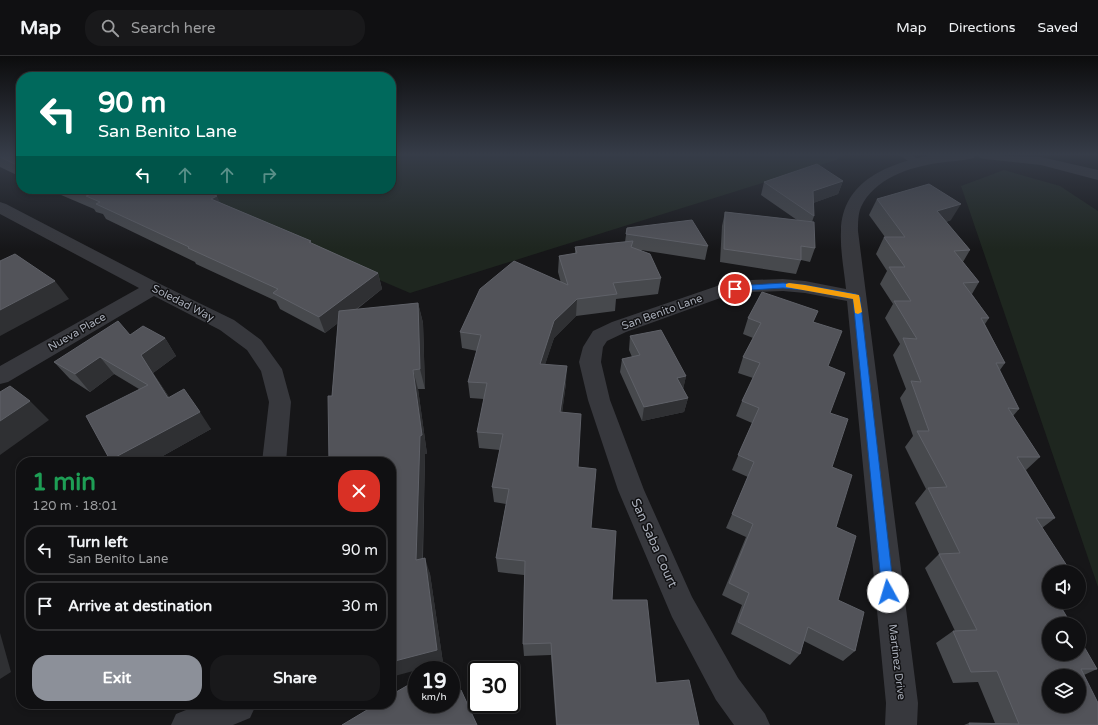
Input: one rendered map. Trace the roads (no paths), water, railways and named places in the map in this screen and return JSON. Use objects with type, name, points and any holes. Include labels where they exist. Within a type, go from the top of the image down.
[{"type":"street","name":"Martinez Drive","points":[[868,186],[853,207],[849,231],[902,703],[901,725]]},
{"type":"street","name":"Soledad Way","points":[[0,207],[226,325],[254,345],[271,369],[280,402],[274,457]]},
{"type":"street","name":"San Benito Lane","points":[[593,346],[600,336],[618,327],[720,291],[751,286],[783,285],[805,287],[856,297]]},
{"type":"street","name":"Nueva Place","points":[[0,376],[154,288]]},
{"type":"street","name":"San Saba Court","points":[[593,346],[590,362],[599,400],[631,490],[682,607],[727,689],[754,725]]},
{"type":"street","points":[[187,725],[239,712]]}]
